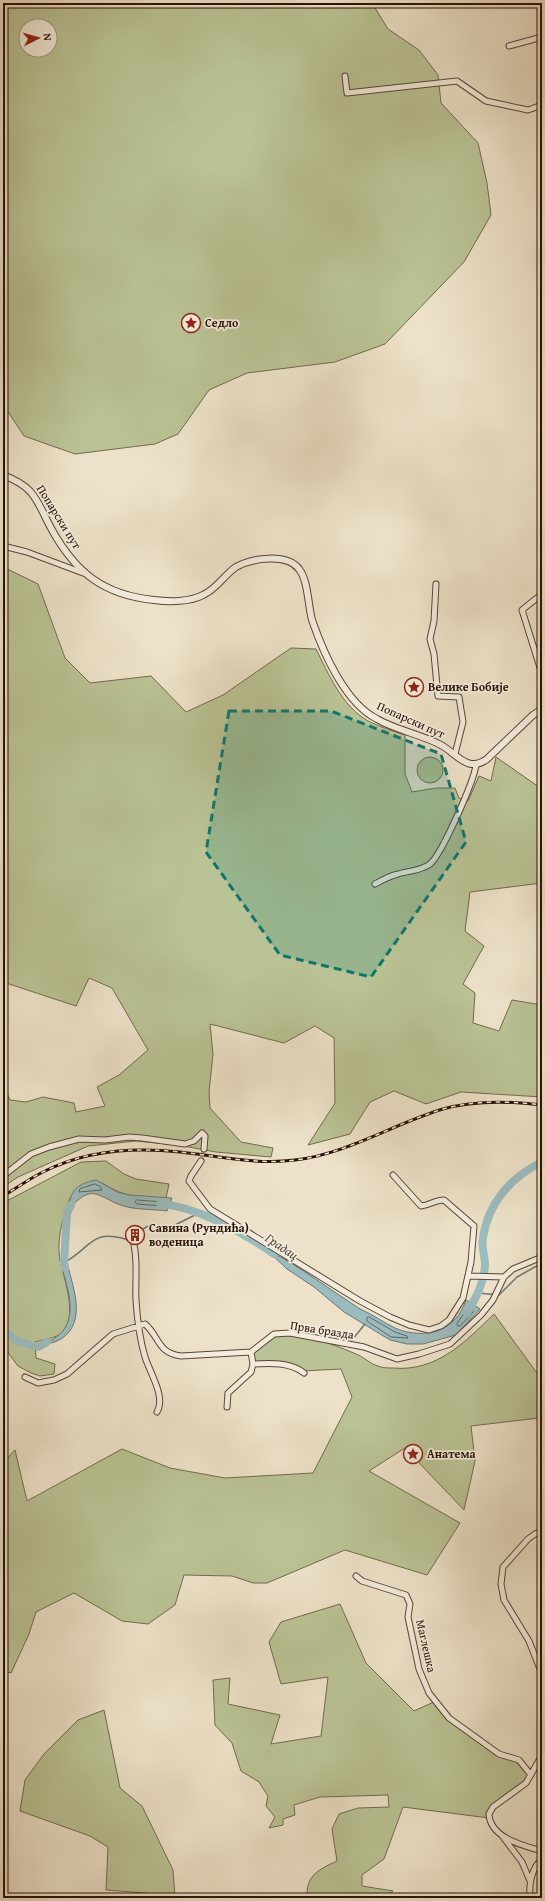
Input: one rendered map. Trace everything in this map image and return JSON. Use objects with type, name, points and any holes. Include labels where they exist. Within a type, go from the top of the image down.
[{"type":"street","points":[[509,46],[542,37]]},
{"type":"street","points":[[345,76],[347,93],[457,81],[486,102],[528,110],[542,105]]},
{"type":"street","name":"Попарски пут","points":[[3,475],[21,483],[33,494],[55,535],[83,573],[94,581],[123,594],[144,599],[165,601],[196,598],[206,594],[235,568],[245,564],[265,560],[288,561],[297,566],[303,575],[311,615],[323,647],[339,678],[351,696],[367,712],[378,720],[435,742],[466,762],[476,765]]},
{"type":"street","points":[[3,546],[27,552],[83,573]]},
{"type":"street","points":[[436,584],[434,621],[430,639],[434,654],[438,696],[459,697],[463,722],[455,754]]},
{"type":"street","points":[[542,594],[522,610],[542,674]]},
{"type":"street","points":[[375,884],[396,874],[419,869],[429,865],[437,854],[466,795],[476,765],[492,755],[542,709]]},
{"type":"street","points":[[3,1176],[32,1154],[49,1147],[78,1139],[105,1140],[135,1137],[185,1144],[194,1141],[202,1133],[205,1136],[204,1149]]},
{"type":"street","points":[[201,1161],[190,1176],[189,1181],[210,1209],[360,1301],[409,1325],[429,1330],[441,1326],[449,1320],[455,1313],[463,1298],[471,1276],[474,1226],[444,1200],[437,1200],[429,1205],[421,1206],[393,1175]]},
{"type":"street","points":[[134,1245],[137,1257],[136,1301],[141,1342],[159,1396],[160,1407],[157,1412]]},
{"type":"street","name":"Прва бразда","points":[[251,1352],[274,1334],[290,1333],[364,1347],[397,1359],[450,1344],[481,1315],[493,1300],[504,1277],[513,1269],[542,1257]]},
{"type":"street","points":[[471,1276],[504,1277]]},
{"type":"street","points":[[25,1377],[38,1383],[61,1377],[67,1374],[113,1334],[145,1324],[150,1329],[163,1350],[171,1355],[181,1356],[251,1352],[253,1364],[252,1372],[228,1393],[227,1407]]},
{"type":"street","points":[[253,1364],[272,1363],[292,1366],[304,1373]]},
{"type":"street","points":[[542,1531],[528,1539],[503,1567],[501,1584],[504,1600],[529,1641],[542,1674]]},
{"type":"street","name":"Маглешка","points":[[356,1576],[362,1581],[406,1595],[410,1604],[408,1617],[418,1669],[429,1693],[449,1718],[499,1754],[519,1760],[531,1775]]},
{"type":"street","points":[[530,1881],[522,1862],[491,1823],[489,1814],[493,1807],[526,1783],[542,1755]]},
{"type":"street","points":[[502,1836],[542,1851]]},
{"type":"street","points":[[530,1898],[530,1881],[537,1864],[542,1859]]},
{"type":"highlighted area","points":[[229,711],[331,711],[441,754],[466,842],[371,977],[280,955],[206,852]]},
{"type":"green space","points":[[3,3],[372,3],[388,29],[419,50],[438,75],[441,103],[478,143],[487,183],[491,215],[464,262],[385,344],[335,362],[247,373],[209,390],[178,434],[155,444],[75,454],[24,436],[3,404]]},
{"type":"green space","points":[[3,567],[38,584],[65,658],[90,683],[151,676],[186,712],[223,695],[291,648],[316,649],[337,689],[359,715],[368,721],[405,735],[405,774],[412,792],[436,788],[455,788],[459,798],[468,801],[479,776],[491,781],[496,757],[542,788],[542,883],[470,892],[465,931],[484,946],[463,984],[475,993],[473,1023],[499,1031],[512,1000],[542,1005],[542,1097],[461,1092],[426,1104],[394,1091],[370,1102],[350,1134],[308,1145],[335,1103],[334,1038],[315,1026],[284,1043],[210,1024],[213,1054],[209,1092],[210,1108],[241,1142],[273,1148],[271,1157],[216,1152],[178,1145],[136,1141],[88,1146],[18,1177],[3,1187],[3,1084],[10,1100],[26,1102],[43,1097],[74,1103],[76,1112],[105,1106],[97,1087],[119,1075],[148,1050],[112,988],[89,978],[76,1006],[3,982]]},
{"type":"green space","points":[[430,757],[439,761],[443,770],[439,779],[430,783],[421,779],[417,770],[421,761]]},
{"type":"green space","points":[[106,1161],[124,1174],[136,1179],[169,1184],[166,1198],[133,1196],[118,1192],[102,1183],[70,1198],[59,1238],[60,1261],[68,1294],[69,1316],[67,1325],[62,1333],[53,1338],[35,1342],[36,1358],[55,1364],[54,1374],[40,1376],[18,1366],[3,1346],[3,1203],[81,1162]]},
{"type":"green space","points":[[494,1314],[542,1380],[542,1422],[539,1418],[471,1426],[475,1461],[464,1510],[405,1448],[369,1471],[460,1523],[427,1575],[345,1550],[267,1583],[253,1583],[232,1576],[184,1575],[175,1605],[148,1624],[122,1621],[74,1593],[36,1612],[29,1634],[11,1673],[3,1671],[3,1463],[15,1450],[27,1501],[122,1449],[170,1468],[225,1478],[313,1473],[352,1397],[341,1369],[302,1371],[292,1366],[253,1364],[251,1352],[271,1333],[304,1336],[325,1342],[359,1355],[372,1364],[381,1367],[409,1368],[437,1360],[449,1353],[472,1335]]},
{"type":"green space","points":[[340,1604],[366,1663],[414,1711],[436,1701],[449,1718],[499,1754],[519,1760],[531,1775],[521,1787],[498,1805],[489,1818],[403,1807],[384,1859],[362,1875],[362,1886],[393,1891],[386,1898],[307,1898],[307,1890],[314,1874],[337,1861],[332,1829],[339,1814],[358,1808],[389,1807],[388,1795],[320,1797],[294,1805],[295,1815],[283,1819],[283,1825],[269,1828],[275,1817],[266,1806],[268,1796],[259,1782],[241,1771],[232,1743],[215,1725],[213,1680],[230,1678],[228,1704],[280,1715],[271,1744],[321,1736],[328,1677],[281,1684],[269,1642],[281,1622]]},
{"type":"green space","points":[[104,1710],[120,1788],[142,1806],[173,1870],[175,1897],[106,1890],[108,1847],[90,1836],[20,1811],[25,1780],[44,1754],[78,1720]]},
{"type":"water","points":[[96,1180],[117,1192],[129,1195],[172,1198],[167,1211],[129,1207],[117,1204],[99,1195],[89,1194],[80,1198],[67,1213],[74,1190],[82,1184]]},
{"type":"water","points":[[266,1249],[293,1264],[360,1309],[402,1331],[426,1333],[441,1330],[457,1317],[466,1300],[480,1309],[456,1335],[423,1344],[407,1344],[390,1340],[344,1312],[314,1287],[287,1269]]},
{"type":"water","points":[[66,1258],[76,1301],[74,1322],[69,1331],[61,1339],[38,1347],[57,1337],[62,1332],[70,1315],[69,1297],[60,1260]]},
{"type":"waterway","name":"Градац","points":[[467,1313],[483,1278],[485,1265],[483,1241],[490,1213],[503,1192],[511,1183],[520,1175],[542,1162]]},
{"type":"waterway","name":"Градац","points":[[160,1204],[174,1206],[204,1215],[234,1229],[274,1254]]},
{"type":"waterway","name":"Градац","points":[[65,1268],[67,1213],[71,1205]]},
{"type":"waterway","points":[[65,1262],[74,1257],[98,1238],[105,1236],[125,1239],[150,1225],[171,1227],[197,1214]]},
{"type":"waterway","points":[[478,1293],[499,1295],[517,1277],[542,1263]]},
{"type":"waterway","points":[[345,1339],[352,1340],[365,1324]]},
{"type":"waterway","name":"Градац","points":[[3,1330],[17,1341],[38,1347],[47,1342]]},
{"type":"tunnel","points":[[201,1161],[204,1149]]},
{"type":"railway","points":[[3,1196],[45,1171],[77,1158],[94,1154],[128,1150],[145,1150],[180,1152],[251,1161],[295,1160],[333,1152],[424,1115],[455,1106],[492,1102],[542,1105]]},
{"type":"place","name":"Седло","points":[[191,323]]},
{"type":"place","name":"Велике Бобије","points":[[414,687]]},
{"type":"place","name":"Савина (Рундића) воденица","points":[[135,1235]]},
{"type":"place","name":"Анатема","points":[[413,1454]]}]
